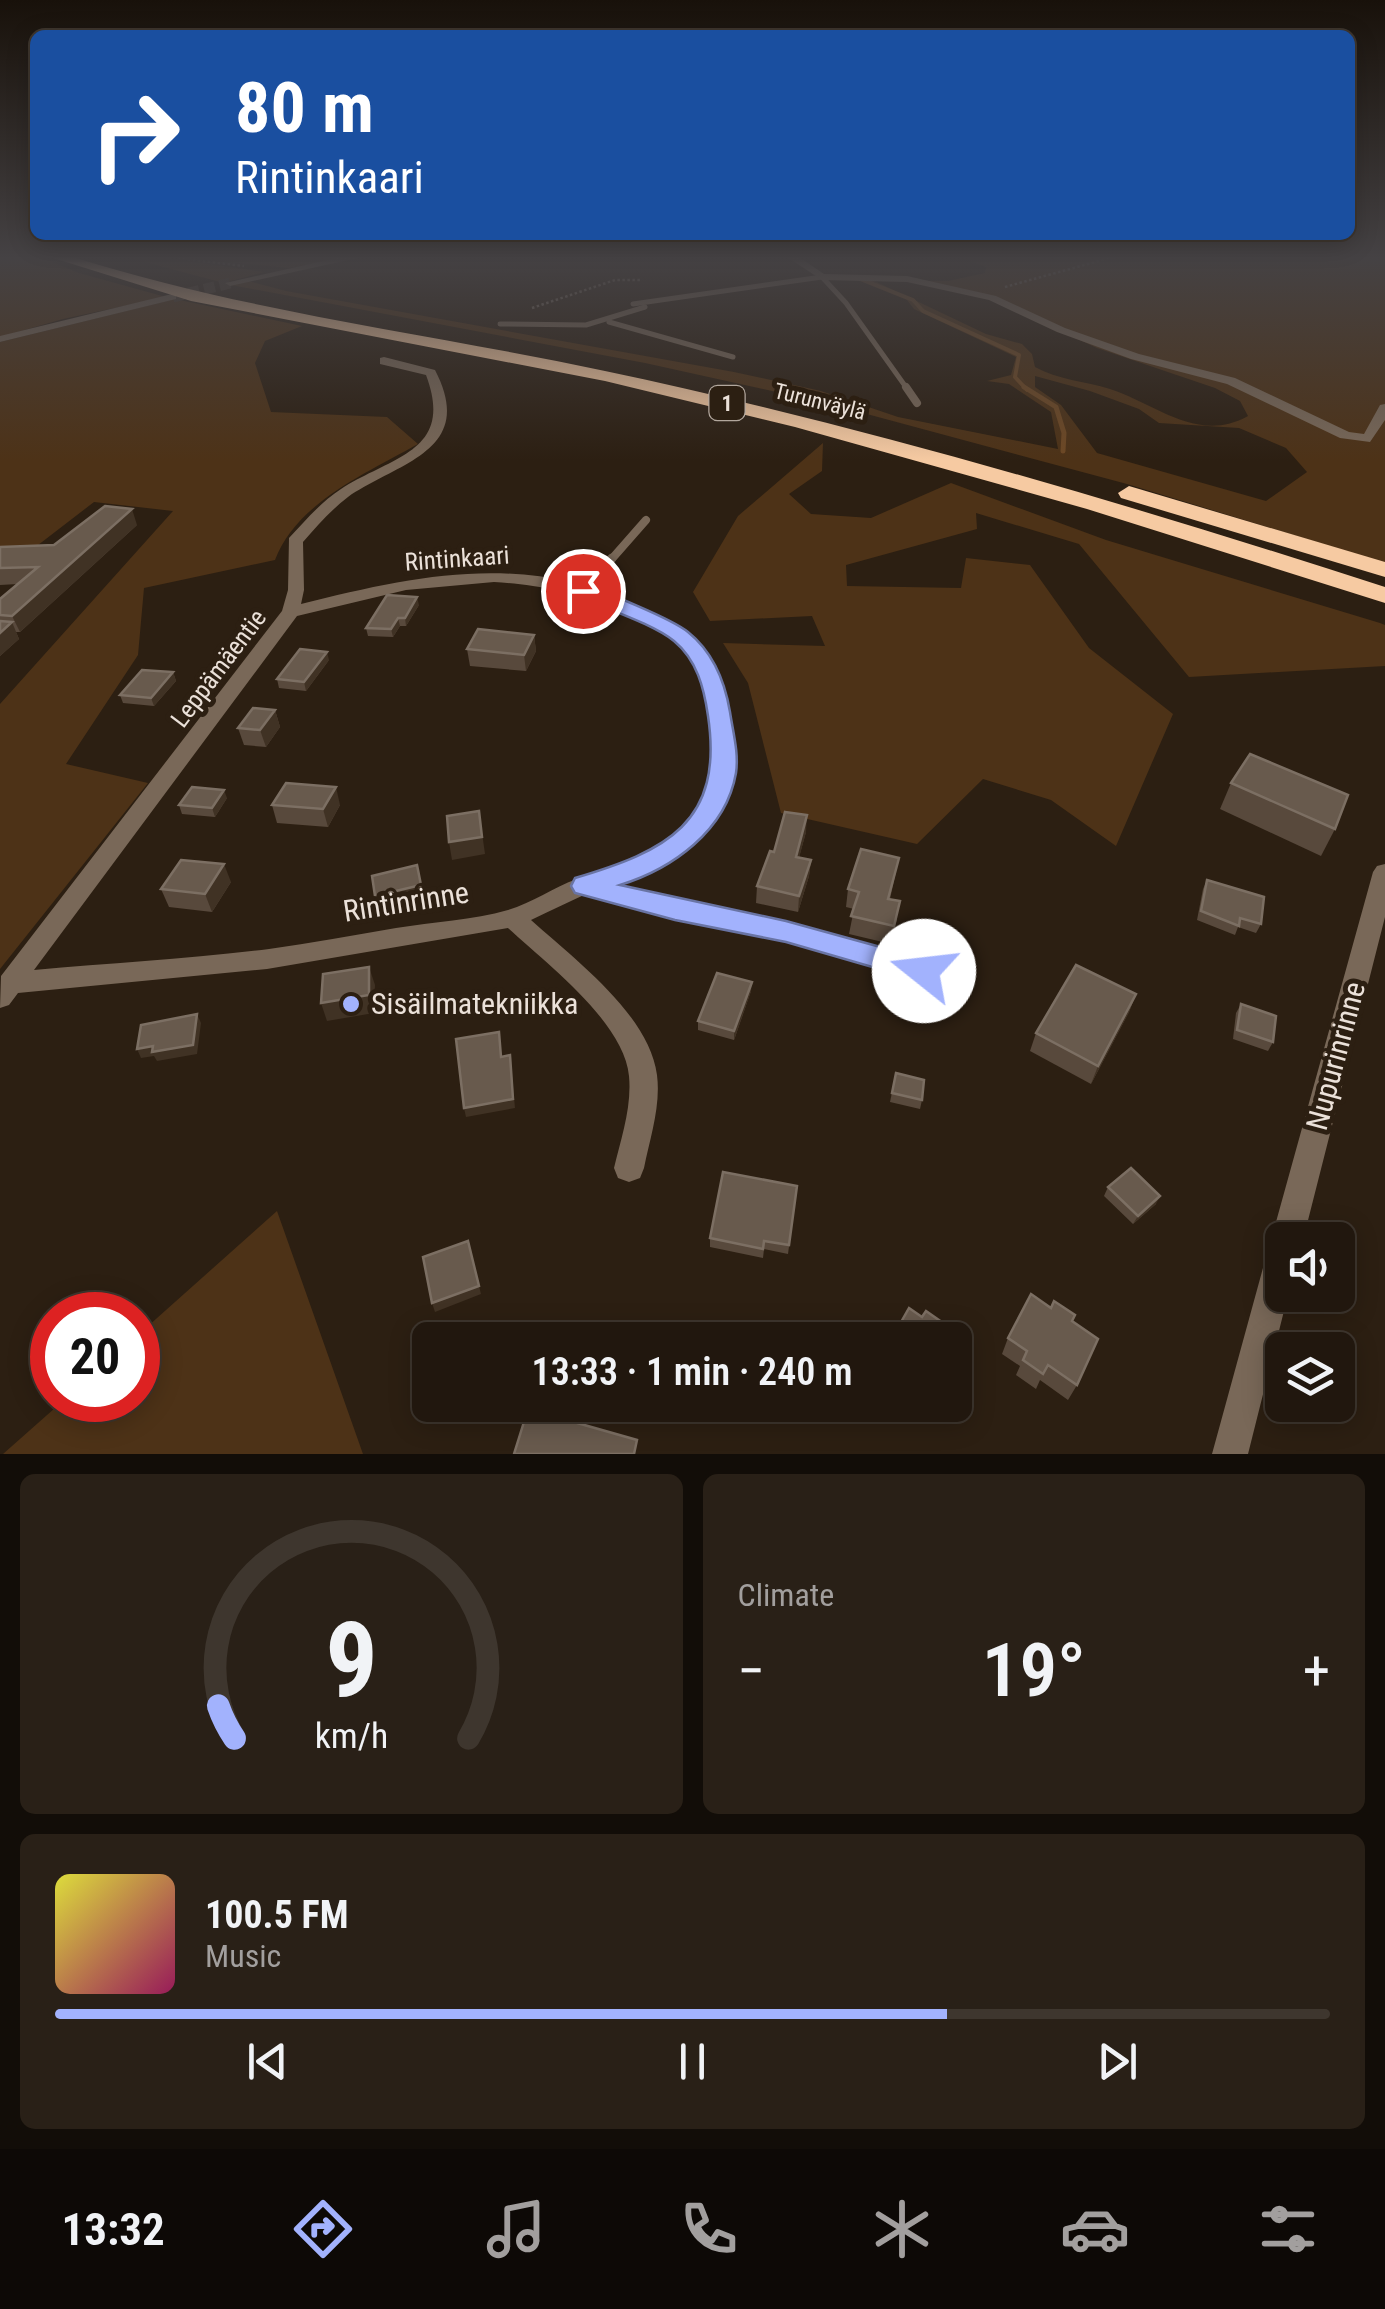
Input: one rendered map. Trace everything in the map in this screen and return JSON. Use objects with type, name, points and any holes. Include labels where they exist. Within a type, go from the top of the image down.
[{"type":"highway","name":"Turunväylä","points":[[338,325],[732,404],[1060,494],[1385,595]]},
{"type":"highway","name":"Turunväylä","points":[[417,325],[610,361],[761,395],[1072,476],[1385,570]]},
{"type":"street","points":[[0,340],[61,325]]},
{"type":"street","points":[[1055,325],[1136,357],[1231,381],[1346,436],[1365,439],[1385,408]]},
{"type":"street","name":"Leppämäentie","points":[[5,990],[291,612],[296,590],[296,541],[345,492],[430,444],[440,430],[441,390],[431,373],[384,361]]},
{"type":"street","name":"Rintinkaari","points":[[291,612],[386,589],[490,577],[524,578],[583,591],[680,635],[701,660],[715,688],[724,747],[724,774],[710,811],[668,852],[636,870],[585,886],[513,918]]},
{"type":"street","name":"Nupurinrinne","points":[[1292,1222],[1385,872]]},
{"type":"street","points":[[513,918],[626,1032],[644,1071],[629,1168]]},
{"type":"street","name":"Rintinrinne","points":[[5,990],[266,959],[513,918]]},
{"type":"street","points":[[1230,1454],[1267,1312]]},
{"type":"lane","points":[[507,325],[553,325]]},
{"type":"lane","points":[[620,325],[733,357]]},
{"type":"lane","points":[[858,325],[916,402]]},
{"type":"lane","points":[[583,591],[646,520]]},
{"type":"lane","points":[[585,886],[675,910],[786,932],[924,971]]},
{"type":"shaded area","points":[[0,325],[43,325],[0,337]]},
{"type":"shaded area","points":[[70,325],[302,326],[265,341],[255,363],[271,412],[387,417],[418,444],[316,505],[299,521],[275,560],[144,588],[138,655],[66,764],[148,783],[0,969],[0,704],[173,511],[94,502],[29,552],[0,552],[0,342]]},
{"type":"shaded area","points":[[443,325],[473,325],[734,372],[821,391],[898,417],[1058,449],[1051,412],[1009,384],[987,381],[1011,375],[1016,357],[948,325],[967,325],[1022,344],[1032,354],[1035,367],[1110,389],[1177,419],[1212,426],[1248,416],[1240,401],[1215,388],[1097,348],[1047,325],[1385,325],[1385,563],[1127,484],[826,403],[645,363]],"holes":[[[1035,376],[1139,409],[1159,423],[1239,428],[1286,448],[1307,472],[1266,501],[1097,453],[1061,405],[1035,387]]]},
{"type":"shaded area","points":[[823,443],[822,471],[789,494],[811,514],[871,518],[951,483],[1106,540],[1385,625],[1385,666],[1189,677],[1079,544],[976,513],[977,529],[846,565],[847,586],[961,588],[966,558],[1030,565],[1089,648],[1173,714],[1116,846],[1051,800],[983,779],[917,844],[781,813],[748,683],[723,643],[825,646],[812,616],[710,621],[693,592],[738,516]]},
{"type":"shaded area","points":[[277,1211],[363,1454],[3,1454],[39,1422],[160,1422],[160,1315]]},
{"type":"building","points":[[105,506],[132,509],[12,616],[0,615],[0,599],[38,567],[0,568],[0,547],[54,545]]},
{"type":"building","points":[[387,595],[417,597],[405,618],[398,618],[391,629],[366,628]]},
{"type":"building","points":[[0,621],[12,622],[0,633]]},
{"type":"building","points":[[478,629],[534,635],[524,655],[467,649]]},
{"type":"building","points":[[300,649],[327,652],[304,682],[277,679]]},
{"type":"building","points":[[142,670],[173,672],[151,698],[120,695]]},
{"type":"building","points":[[253,708],[275,710],[260,730],[238,728]]},
{"type":"building","points":[[1250,754],[1348,795],[1335,829],[1231,783]]},
{"type":"building","points":[[286,783],[336,787],[323,809],[272,805]]},
{"type":"building","points":[[192,787],[224,790],[212,808],[179,805]]},
{"type":"building","points":[[479,811],[482,837],[449,842],[447,816]]},
{"type":"building","points":[[785,812],[807,815],[796,857],[811,860],[799,896],[757,886],[770,851],[774,852]]},
{"type":"building","points":[[861,849],[899,858],[888,899],[900,901],[894,926],[851,916],[859,892],[848,889]]},
{"type":"building","points":[[181,860],[224,864],[205,894],[161,889]]},
{"type":"building","points":[[417,865],[421,885],[375,896],[372,876]]},
{"type":"building","points":[[1207,880],[1264,897],[1261,924],[1240,918],[1239,926],[1201,911]]},
{"type":"building","points":[[1076,965],[1136,994],[1098,1066],[1036,1033]]},
{"type":"building","points":[[369,967],[369,995],[321,1003],[323,974]]},
{"type":"building","points":[[717,973],[752,982],[734,1031],[698,1021]]},
{"type":"building","points":[[1241,1004],[1276,1016],[1273,1042],[1237,1030]]},
{"type":"building","points":[[197,1014],[193,1045],[152,1052],[153,1046],[137,1049],[141,1025]]},
{"type":"building","points":[[499,1032],[501,1057],[510,1055],[513,1099],[464,1108],[456,1039]]},
{"type":"building","points":[[896,1073],[924,1080],[922,1100],[892,1093]]},
{"type":"building","points":[[1131,1168],[1160,1196],[1138,1216],[1108,1187]]},
{"type":"building","points":[[723,1172],[797,1186],[789,1245],[764,1241],[763,1249],[710,1238]]},
{"type":"building","points":[[468,1241],[479,1286],[432,1303],[423,1257]]},
{"type":"building","points":[[1031,1294],[1051,1308],[1054,1301],[1075,1315],[1072,1321],[1098,1339],[1077,1385],[1048,1365],[1043,1374],[1023,1360],[1027,1351],[1008,1338]]},
{"type":"building","points":[[909,1308],[922,1317],[926,1311],[942,1322],[901,1322]]},
{"type":"building","points":[[524,1422],[574,1422],[637,1440],[634,1454],[514,1454]]},
{"type":"waterway","points":[[953,325],[1019,355],[1015,377],[1025,387]]},
{"type":"waterway","points":[[1025,387],[1056,407],[1064,433],[1063,451]]},
{"type":"place","name":"Sisäilmatekniikka","points":[[351,1004]]},
{"type":"route","points":[[583,591],[680,635],[701,660],[715,688],[724,747],[724,774],[710,811],[695,829],[668,852],[636,870],[585,886],[675,910],[786,932],[924,971]]}]
